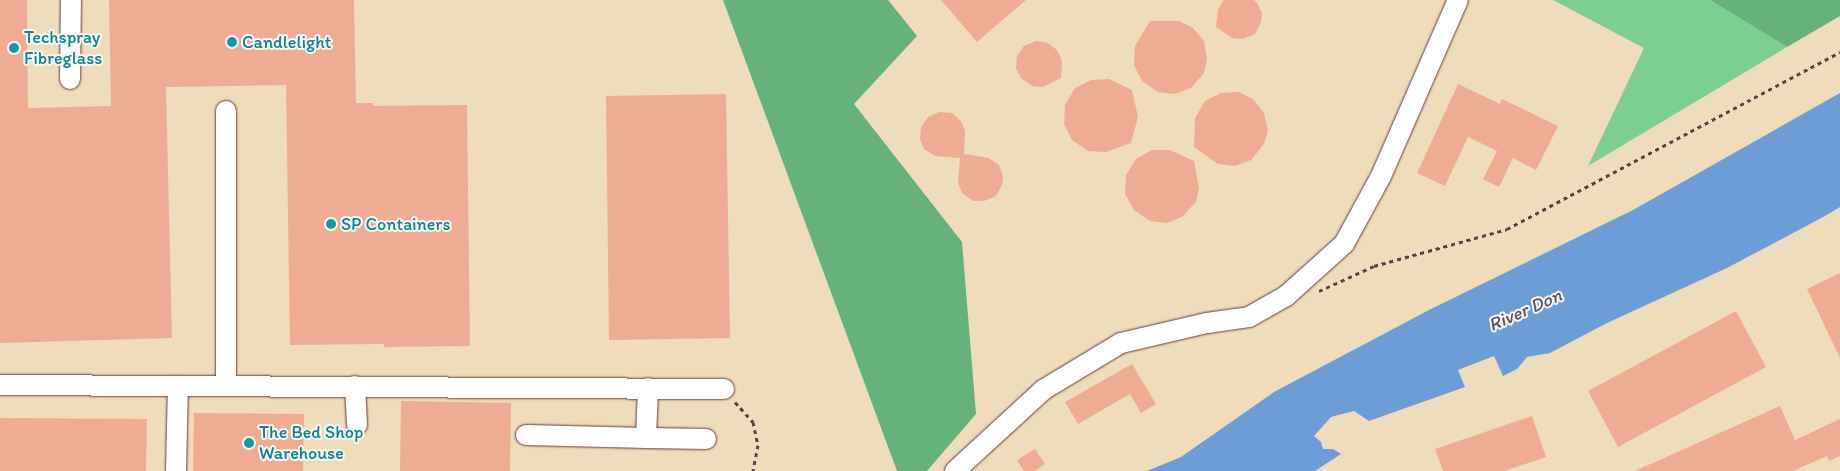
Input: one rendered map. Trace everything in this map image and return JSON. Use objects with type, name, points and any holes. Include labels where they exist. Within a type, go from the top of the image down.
[{"type":"lane","points":[[70,79],[71,0]]},
{"type":"lane","points":[[955,471],[1043,390],[1121,343],[1206,323],[1249,317],[1286,296],[1344,244],[1382,176],[1458,0]]},
{"type":"lane","points":[[226,111],[226,385]]},
{"type":"lane","points":[[0,385],[724,389]]},
{"type":"lane","points":[[176,471],[178,386]]},
{"type":"lane","points":[[355,386],[357,426]]},
{"type":"lane","points":[[646,438],[648,388]]},
{"type":"lane","points":[[526,435],[706,439]]},
{"type":"path","points":[[1286,296],[1324,291],[1374,266],[1507,229],[1840,52]]},
{"type":"path","points":[[724,389],[753,422],[758,445],[753,471]]},
{"type":"green space","points":[[723,0],[888,0],[917,36],[854,104],[962,242],[976,414],[927,471],[897,471]]},
{"type":"green space","points":[[1553,0],[1710,0],[1787,47],[1588,166],[1644,48]]},
{"type":"green space","points":[[1710,0],[1840,0],[1840,16],[1787,47]]},
{"type":"water","name":"River Don","points":[[1840,93],[1840,207],[1825,216],[1727,268],[1607,323],[1550,353],[1527,357],[1517,369],[1503,376],[1494,356],[1458,370],[1465,387],[1369,421],[1354,411],[1331,417],[1314,436],[1321,442],[1323,449],[1333,449],[1341,454],[1315,471],[1147,471],[1181,457],[1274,392],[1429,310],[1633,210]]},
{"type":"building","points":[[0,0],[27,0],[28,108],[111,106],[109,0],[354,0],[356,103],[373,103],[373,106],[467,105],[470,346],[384,347],[384,344],[290,345],[286,85],[166,87],[172,338],[0,343]]},
{"type":"building","points":[[941,0],[1026,0],[977,42]]},
{"type":"building","points":[[1224,0],[1254,0],[1257,3],[1262,13],[1261,22],[1255,34],[1243,39],[1232,38],[1216,27],[1218,9]]},
{"type":"building","points":[[1150,21],[1179,21],[1193,28],[1204,41],[1207,59],[1204,73],[1191,88],[1175,94],[1158,92],[1142,81],[1134,65],[1135,46]]},
{"type":"building","points":[[1036,41],[1048,43],[1057,50],[1062,61],[1061,78],[1043,87],[1032,86],[1021,78],[1016,69],[1017,56],[1024,46]]},
{"type":"building","points":[[1109,79],[1132,90],[1138,117],[1131,143],[1106,152],[1088,151],[1072,140],[1064,124],[1065,105],[1075,88],[1091,80]]},
{"type":"building","points":[[1458,84],[1500,104],[1502,99],[1558,126],[1536,170],[1513,158],[1499,187],[1483,179],[1497,151],[1468,137],[1445,186],[1417,173]]},
{"type":"building","points":[[1239,92],[1253,99],[1264,113],[1268,131],[1264,144],[1251,160],[1235,166],[1218,164],[1194,147],[1195,118],[1205,101],[1221,93]]},
{"type":"building","points":[[726,94],[730,338],[609,340],[606,96]]},
{"type":"building","points":[[939,112],[952,113],[961,121],[965,131],[964,154],[989,158],[999,165],[1003,176],[1002,185],[996,196],[984,201],[973,201],[962,193],[958,183],[960,158],[935,156],[924,149],[920,139],[921,127],[928,117]]},
{"type":"building","points":[[1152,150],[1170,150],[1194,161],[1199,188],[1196,202],[1182,217],[1167,223],[1150,221],[1134,210],[1125,194],[1126,175],[1136,159]]},
{"type":"building","points":[[1840,273],[1840,358],[1807,289]]},
{"type":"building","points":[[1736,311],[1766,367],[1618,447],[1588,391]]},
{"type":"building","points":[[1132,364],[1156,404],[1141,413],[1130,394],[1078,424],[1065,402]]},
{"type":"building","points":[[401,401],[511,403],[510,471],[400,471]]},
{"type":"building","points":[[1780,406],[1795,440],[1840,419],[1840,456],[1829,461],[1827,456],[1793,471],[1635,471]]},
{"type":"building","name":"The Bed Shop Warehouse","points":[[194,413],[304,414],[303,471],[193,471]]},
{"type":"building","points":[[1532,416],[1546,457],[1505,471],[1443,471],[1435,449]]},
{"type":"building","points":[[0,418],[147,419],[146,471],[0,471]]},
{"type":"building","points":[[1035,449],[1045,464],[1035,471],[1024,471],[1017,460]]},
{"type":"place","name":"Candlelight","points":[[232,42]]},
{"type":"place","name":"Techspray Fibreglass","points":[[14,48]]},
{"type":"place","name":"SP Containers","points":[[331,224]]},
{"type":"place","name":"The Bed Shop Warehouse","points":[[249,443]]}]
